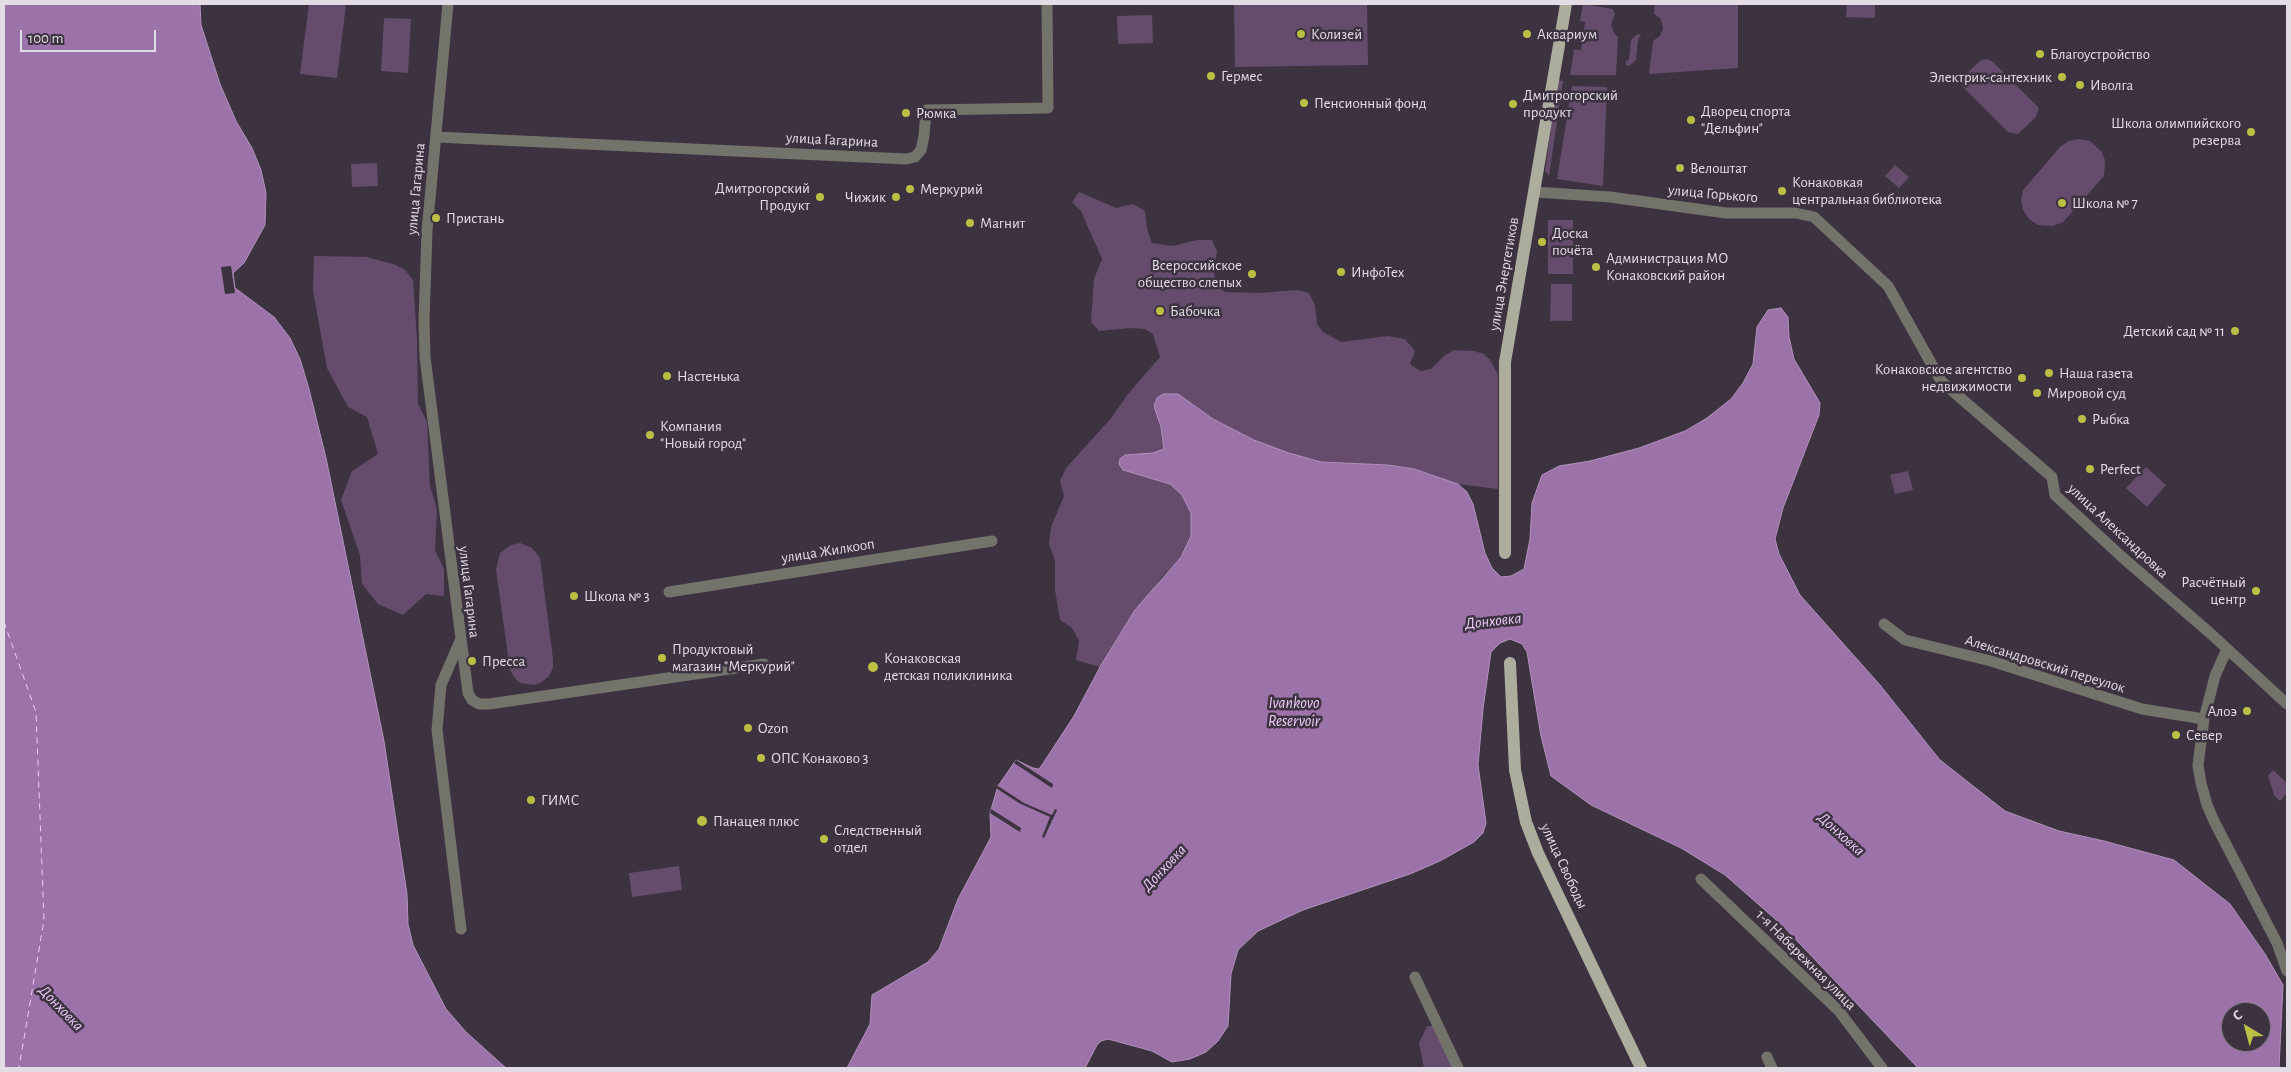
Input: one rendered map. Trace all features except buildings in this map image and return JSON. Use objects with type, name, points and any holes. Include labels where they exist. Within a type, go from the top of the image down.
[{"type":"main road","name":"улица Энергетиков","points":[[1505,553],[1505,362],[1566,4]]},
{"type":"main road","name":"улица Свободы","points":[[1510,664],[1515,770],[1526,822],[1538,853],[1641,1068]]},
{"type":"street","points":[[436,136],[448,4]]},
{"type":"street","name":"улица Гагарина","points":[[764,664],[479,704],[472,700],[468,693],[460,641],[425,357],[424,277],[436,136],[906,159],[915,157],[921,150],[926,110],[1048,108],[1046,4]]},
{"type":"street","name":"улица Горького","points":[[1535,192],[1610,197],[1726,213],[1796,213],[1814,217],[1888,286],[1941,381],[1951,391]]},
{"type":"street","name":"улица Александровка","points":[[1951,391],[2052,478],[2055,495],[2122,558],[2287,704]]},
{"type":"street","name":"улица Жилкооп","points":[[670,592],[992,541]]},
{"type":"street","name":"Александровский переулок","points":[[1884,624],[1906,640],[1991,661],[2142,709],[2204,719]]},
{"type":"street","points":[[460,641],[448,664],[441,685],[437,730],[461,929]]},
{"type":"street","points":[[2227,649],[2210,690],[2198,764],[2207,805],[2277,943],[2287,971]]},
{"type":"street","name":"1-я Набережная улица","points":[[1700,879],[1839,1011],[1882,1068]]},
{"type":"street","points":[[1415,977],[1458,1068]]},
{"type":"street","points":[[1767,1057],[1772,1068]]},
{"type":"shaded area","points":[[309,4],[346,4],[337,78],[300,74]]},
{"type":"shaded area","name":"Колизей","points":[[1234,4],[1367,4],[1368,65],[1235,67]]},
{"type":"shaded area","points":[[1583,4],[1613,9],[1615,14],[1611,24],[1614,33],[1618,37],[1616,75],[1570,75],[1574,50],[1581,50],[1585,22],[1580,21]]},
{"type":"shaded area","points":[[1655,4],[1738,4],[1738,68],[1649,74],[1653,41],[1660,36],[1663,28],[1661,19],[1654,14]]},
{"type":"shaded area","points":[[1847,4],[1875,4],[1875,18],[1846,17]]},
{"type":"shaded area","points":[[1152,15],[1153,43],[1118,44],[1117,16]]},
{"type":"shaded area","points":[[384,18],[411,19],[408,73],[381,71]]},
{"type":"shaded area","points":[[1641,34],[1638,40],[1636,60],[1629,66],[1626,65],[1626,61],[1629,60],[1631,40],[1636,35]]},
{"type":"shaded area","points":[[1986,59],[1992,61],[2039,108],[2036,117],[2018,134],[2008,132],[1962,86],[1964,76],[1980,61]]},
{"type":"shaded area","points":[[1558,80],[1563,81],[1549,176],[1545,171]]},
{"type":"shaded area","points":[[1572,86],[1607,87],[1603,186],[1557,179]]},
{"type":"shaded area","points":[[2079,139],[2090,141],[2101,151],[2105,160],[2104,176],[2063,222],[2053,226],[2038,225],[2029,219],[2023,210],[2021,200],[2023,190],[2060,147],[2069,141]]},
{"type":"shaded area","points":[[377,163],[378,186],[352,187],[351,164]]},
{"type":"shaded area","points":[[1895,165],[1909,177],[1899,188],[1885,176]]},
{"type":"shaded area","points":[[1079,192],[1116,208],[1133,204],[1145,211],[1147,229],[1152,243],[1173,246],[1197,240],[1212,240],[1217,251],[1214,269],[1215,284],[1225,292],[1259,293],[1297,290],[1309,293],[1315,305],[1317,324],[1323,332],[1341,342],[1388,336],[1405,339],[1415,351],[1410,364],[1420,371],[1431,369],[1444,356],[1454,350],[1474,351],[1484,354],[1498,374],[1498,489],[1458,484],[1414,469],[1388,465],[1321,462],[1289,453],[1254,440],[1213,419],[1178,394],[1163,394],[1157,398],[1154,406],[1161,427],[1164,449],[1153,453],[1125,455],[1119,464],[1123,470],[1170,484],[1182,495],[1191,513],[1191,536],[1181,557],[1161,578],[1100,667],[1076,660],[1079,641],[1072,628],[1060,620],[1055,590],[1055,561],[1049,544],[1051,527],[1064,496],[1060,481],[1066,468],[1112,417],[1128,394],[1160,357],[1153,334],[1145,329],[1130,328],[1099,331],[1091,322],[1094,279],[1102,259],[1081,211],[1072,202]]},
{"type":"shaded area","points":[[1548,220],[1573,220],[1573,274],[1548,274]]},
{"type":"shaded area","points":[[314,256],[367,257],[396,265],[405,270],[413,280],[417,340],[418,404],[427,422],[430,486],[437,509],[435,550],[444,569],[444,596],[426,594],[403,615],[378,604],[362,584],[360,555],[341,500],[352,471],[378,454],[367,417],[348,407],[327,368],[313,291]]},
{"type":"shaded area","points":[[1551,284],[1572,284],[1572,321],[1550,321]]},
{"type":"shaded area","points":[[2146,467],[2166,485],[2147,507],[2126,488]]},
{"type":"shaded area","points":[[1908,471],[1913,490],[1895,494],[1890,475]]},
{"type":"shaded area","points":[[520,543],[532,548],[540,558],[553,659],[553,668],[549,676],[542,682],[534,685],[520,683],[510,670],[496,570],[500,553],[511,545]]},
{"type":"shaded area","points":[[2273,770],[2287,783],[2287,793],[2280,801],[2274,795],[2268,776]]},
{"type":"shaded area","points":[[679,866],[682,890],[632,897],[629,873]]},
{"type":"shaded area","points":[[1427,1026],[1434,1026],[1453,1068],[1424,1068],[1419,1043]]},
{"type":"water","name":"Донховка","points":[[4,4],[200,4],[201,25],[220,84],[236,121],[252,148],[261,170],[266,193],[265,225],[244,263],[233,273],[235,288],[274,317],[290,338],[300,359],[309,389],[326,458],[384,741],[407,894],[408,924],[413,945],[446,1009],[466,1032],[506,1068],[4,1068]]},
{"type":"water","name":"Ivankovo Reservoir","points":[[1781,308],[1788,317],[1789,337],[1794,359],[1820,403],[1819,415],[1783,508],[1775,539],[1779,554],[1800,595],[1880,685],[1940,760],[2005,811],[2059,831],[2174,860],[2230,904],[2265,954],[2283,985],[2279,1068],[1918,1068],[1782,925],[1725,875],[1681,848],[1591,805],[1551,776],[1541,736],[1527,652],[1522,644],[1510,639],[1500,643],[1491,652],[1483,709],[1478,765],[1486,823],[1483,833],[1474,842],[1440,861],[1410,874],[1303,910],[1258,931],[1238,950],[1231,974],[1228,1026],[1218,1041],[1206,1052],[1190,1059],[1172,1062],[1152,1051],[1108,1039],[1101,1041],[1097,1045],[1085,1068],[847,1068],[870,1024],[872,995],[928,962],[939,949],[958,899],[991,837],[990,813],[998,786],[1016,760],[1039,769],[1074,716],[1100,667],[1135,610],[1181,557],[1191,536],[1191,513],[1182,495],[1170,484],[1123,470],[1119,464],[1120,459],[1125,455],[1153,453],[1164,449],[1161,427],[1154,406],[1157,398],[1163,394],[1178,394],[1213,419],[1254,440],[1289,453],[1321,462],[1388,465],[1414,469],[1458,484],[1467,492],[1473,504],[1485,553],[1492,568],[1501,577],[1511,576],[1524,569],[1530,539],[1532,503],[1542,475],[1559,466],[1590,461],[1639,448],[1685,431],[1707,418],[1731,399],[1743,383],[1753,364],[1757,327],[1768,310]]},
{"type":"pier","points":[[231,266],[235,293],[225,294],[221,267]]},
{"type":"pier","points":[[1016,760],[1053,784],[1052,788],[1014,763]]},
{"type":"pier","points":[[998,786],[1024,803],[1052,815],[1055,809],[1057,810],[1044,838],[1042,837],[1050,817],[1019,803],[996,788]]},
{"type":"pier","points":[[991,809],[1021,828],[1020,832],[990,813]]},
{"type":"ferry route","points":[[4,622],[36,712],[44,920],[19,1068]]},
{"type":"place","name":"Колизей","points":[[1301,34]]},
{"type":"place","name":"Аквариум","points":[[1527,34]]},
{"type":"place","name":"Благоустройство","points":[[2040,54]]},
{"type":"place","name":"Гермес","points":[[1211,76]]},
{"type":"place","name":"Электрик-сантехник","points":[[2062,77]]},
{"type":"place","name":"Иволга","points":[[2080,85]]},
{"type":"place","name":"Пенсионный фонд","points":[[1304,103]]},
{"type":"place","name":"Дмитрогорский продукт","points":[[1513,104]]},
{"type":"place","name":"Рюмка","points":[[906,113]]},
{"type":"place","name":"Дворец спорта \"Дельфин\"","points":[[1691,120]]},
{"type":"place","name":"Школа олимпийского резерва","points":[[2251,132]]},
{"type":"place","name":"Велоштат","points":[[1680,168]]},
{"type":"place","name":"Меркурий","points":[[910,189]]},
{"type":"place","name":"Конаковкая центральная библиотека","points":[[1782,191]]},
{"type":"place","name":"Дмитрогорский Продукт","points":[[820,197]]},
{"type":"place","name":"Чижик","points":[[896,197]]},
{"type":"place","name":"Школа № 7","points":[[2062,203]]},
{"type":"place","name":"Пристань","points":[[436,218]]},
{"type":"place","name":"Магнит","points":[[970,223]]},
{"type":"place","name":"Доска почёта","points":[[1542,242]]},
{"type":"place","name":"Администрация МО Конаковский район","points":[[1596,267]]},
{"type":"place","name":"ИнфоТех","points":[[1341,272]]},
{"type":"place","name":"Всероссийское общество слепых","points":[[1252,274]]},
{"type":"place","name":"Бабочка","points":[[1160,311]]},
{"type":"place","name":"Детский сад № 11","points":[[2235,331]]},
{"type":"place","name":"Наша газета","points":[[2049,373]]},
{"type":"place","name":"Настенька","points":[[667,376]]},
{"type":"place","name":"Конаковское агентство недвижимости","points":[[2022,378]]},
{"type":"place","name":"Мировой суд","points":[[2037,393]]},
{"type":"place","name":"Рыбка","points":[[2082,419]]},
{"type":"place","name":"Компания \"Новый город\"","points":[[650,435]]},
{"type":"place","name":"Perfect","points":[[2090,469]]},
{"type":"place","name":"Расчётный центр","points":[[2256,591]]},
{"type":"place","name":"Школа № 3","points":[[574,596]]},
{"type":"place","name":"Продуктовый магазин \"Меркурий\"","points":[[662,658]]},
{"type":"place","name":"Пресса","points":[[472,661]]},
{"type":"place","name":"Конаковская детская поликлиника","points":[[873,667]]},
{"type":"place","name":"Алоэ","points":[[2247,711]]},
{"type":"place","name":"Ozon","points":[[748,728]]},
{"type":"place","name":"Север","points":[[2176,735]]},
{"type":"place","name":"ОПС Конаково 3","points":[[761,758]]},
{"type":"place","name":"ГИМС","points":[[531,800]]},
{"type":"place","name":"Панацея плюс","points":[[702,821]]},
{"type":"place","name":"Следственный отдел","points":[[824,839]]}]
